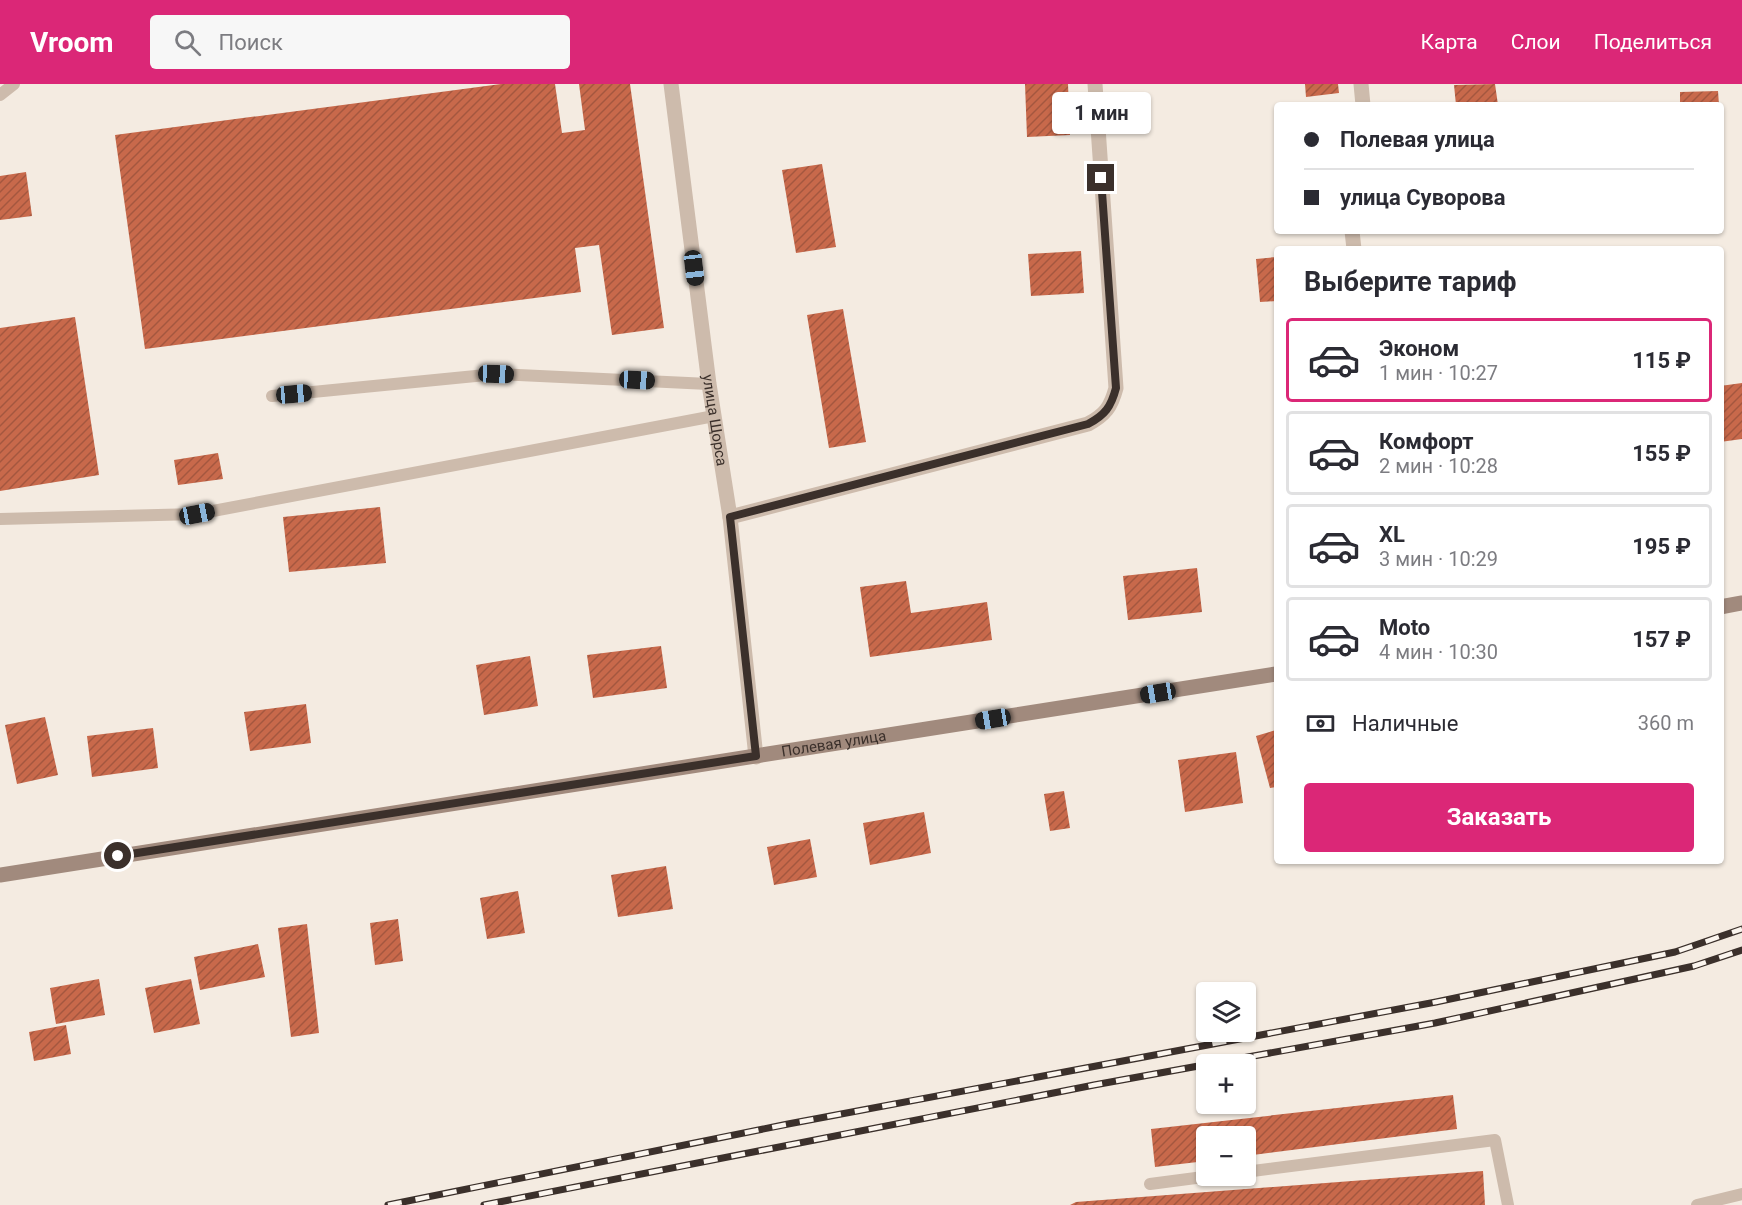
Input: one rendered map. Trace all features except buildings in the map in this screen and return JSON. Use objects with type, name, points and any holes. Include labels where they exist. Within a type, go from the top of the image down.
[{"type":"street","name":"улица Щорса","points":[[671,84],[709,384],[730,517],[756,756]]},
{"type":"street","points":[[730,517],[1088,424],[1102,417],[1112,405],[1116,388],[1095,84]]},
{"type":"street","points":[[1361,84],[1363,102]]},
{"type":"street","points":[[1724,607],[1742,603]]},
{"type":"street","name":"Полевая улица","points":[[0,875],[1274,674]]},
{"type":"lane","points":[[0,95],[14,84]]},
{"type":"lane","points":[[272,396],[496,374],[709,384]]},
{"type":"lane","points":[[0,519],[197,514],[714,416]]},
{"type":"lane","points":[[1256,1171],[1495,1140],[1508,1205]]},
{"type":"lane","points":[[1150,1184],[1196,1178]]},
{"type":"lane","points":[[1697,1205],[1742,1194]]},
{"type":"railway","points":[[388,1205],[788,1124],[1436,1002],[1675,952],[1742,929]]},
{"type":"railway","points":[[484,1205],[1094,1085],[1435,1023],[1694,966],[1742,950]]},
{"type":"route","points":[[118,856],[756,756],[730,517],[1088,424],[1102,417],[1112,405],[1116,388],[1101,178]]}]
